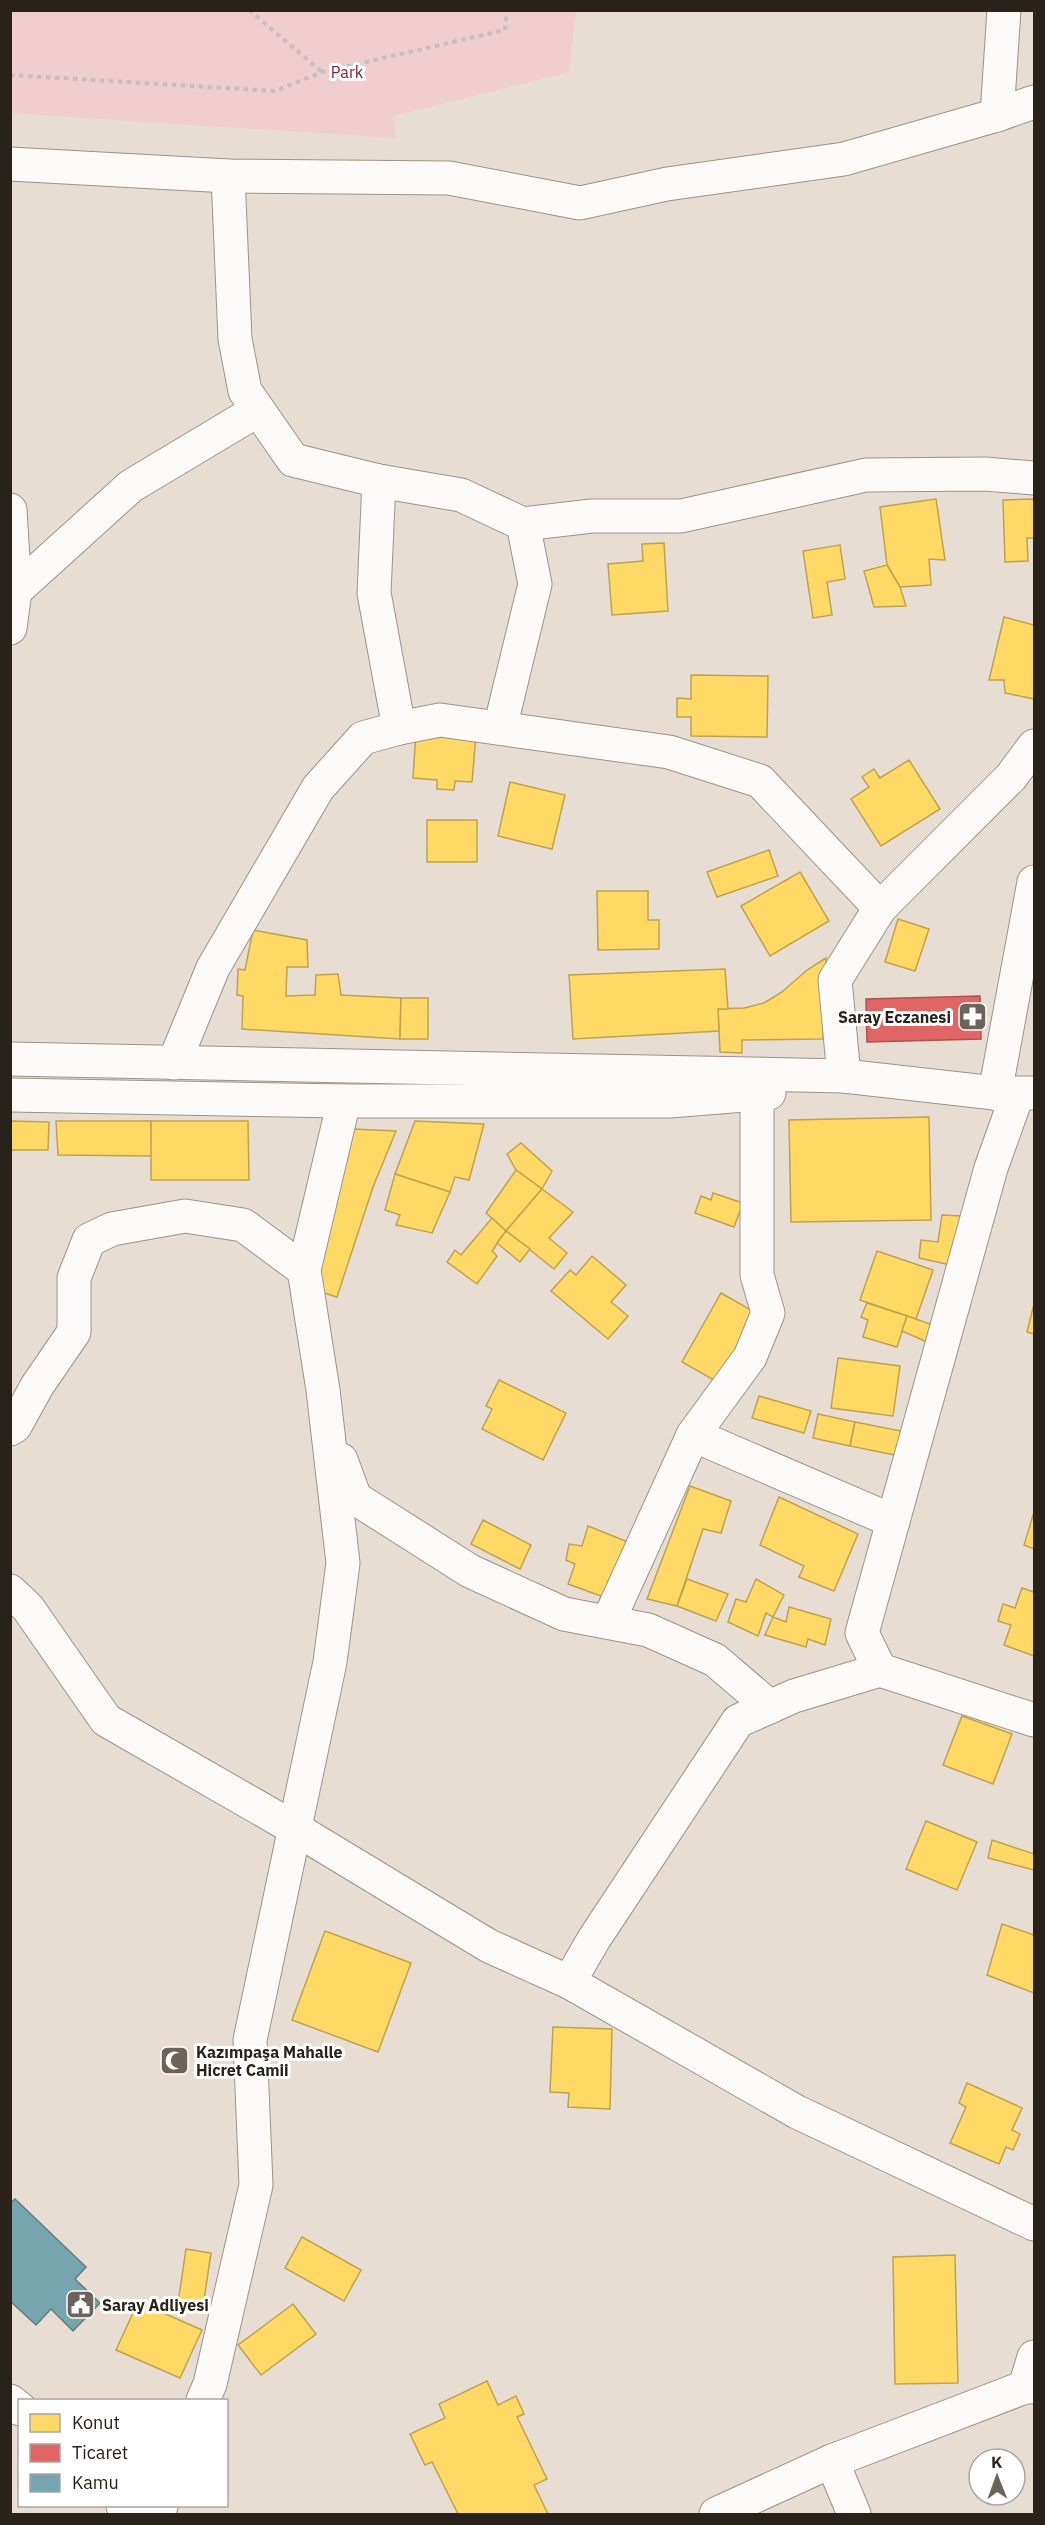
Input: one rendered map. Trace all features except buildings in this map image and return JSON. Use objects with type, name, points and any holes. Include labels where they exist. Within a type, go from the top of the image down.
[{"type":"street","points":[[997,115],[1004,10]]},
{"type":"street","points":[[10,164],[228,176],[449,178],[580,203],[667,184],[843,159],[1035,102]]},
{"type":"street","points":[[228,176],[235,339],[245,391],[293,460],[379,481],[461,495],[523,524],[592,516],[681,516],[866,475],[985,474],[1035,477]]},
{"type":"street","points":[[13,591],[131,486],[258,410]]},
{"type":"street","points":[[379,481],[374,593],[399,728]]},
{"type":"street","points":[[10,510],[13,591],[10,628]]},
{"type":"street","points":[[500,728],[534,584],[523,524]]},
{"type":"street","points":[[174,1063],[213,968],[318,788],[363,738],[399,728],[440,720],[669,752],[760,781],[880,908]]},
{"type":"street","points":[[844,1076],[835,980],[880,908],[1011,777],[1035,746]]},
{"type":"street","points":[[880,1670],[862,1633],[991,1168],[1020,1099],[1035,882]]},
{"type":"street","points":[[10,1059],[844,1076],[1020,1099]]},
{"type":"street","points":[[10,1095],[344,1101],[670,1101],[757,1095],[844,1076]]},
{"type":"street","points":[[608,1622],[693,1436],[750,1357],[768,1313],[757,1275],[757,1095]]},
{"type":"street","points":[[203,2399],[210,2384],[256,2185],[250,2040],[330,1662],[343,1563],[327,1423],[304,1270],[344,1101]]},
{"type":"street","points":[[10,1429],[15,1426],[37,1386],[74,1332],[74,1278],[89,1240],[112,1229],[185,1216],[243,1225],[304,1270]]},
{"type":"street","points":[[327,1423],[355,1498],[470,1571],[564,1614],[648,1630],[715,1660],[770,1707]]},
{"type":"street","points":[[693,1436],[893,1521]]},
{"type":"street","points":[[10,1591],[28,1608],[106,1720],[294,1828],[489,1946],[569,1983],[797,2112],[1035,2224]]},
{"type":"street","points":[[569,1983],[594,1939],[738,1721],[794,1696],[880,1670],[1035,1720]]},
{"type":"street","points":[[733,2511],[831,2461],[1031,2377]]},
{"type":"street","points":[[831,2461],[854,2514]]},
{"type":"path","points":[[249,10],[322,72]]},
{"type":"path","points":[[10,75],[275,91],[322,72],[505,30],[507,10]]},
{"type":"green space","name":"Park","points":[[10,11],[576,11],[569,72],[393,116],[396,138],[11,113]]},
{"type":"place","name":"Saray Eczanesi","points":[[972,1017]]},
{"type":"place","name":"Kazımpaşa Mahalle Hicret Camii","points":[[175,2061]]},
{"type":"place","name":"Saray Adliyesi","points":[[81,2305]]}]
